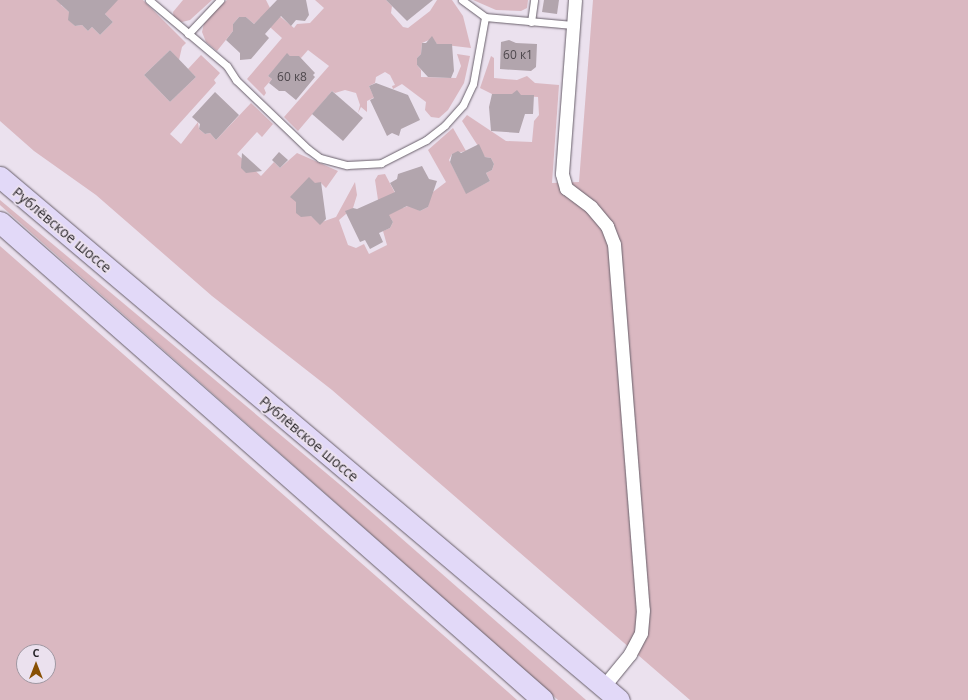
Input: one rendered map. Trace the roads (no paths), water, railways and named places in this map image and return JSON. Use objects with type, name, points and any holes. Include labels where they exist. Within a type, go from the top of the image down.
[{"type":"main road","name":"Рублёвское шоссе","points":[[0,177],[611,693]]},
{"type":"main road","points":[[0,222],[543,700]]},
{"type":"street","points":[[575,0],[562,174],[566,188],[592,207],[607,226],[614,244],[643,610],[641,633],[611,693]]},
{"type":"lane","points":[[149,0],[227,66],[236,80],[308,149],[333,163],[364,165],[382,163],[426,140],[463,105],[477,66],[485,17]]},
{"type":"lane","points":[[188,34],[220,0]]},
{"type":"lane","points":[[462,0],[485,17],[573,25]]},
{"type":"lane","points":[[531,22],[534,0]]}]
